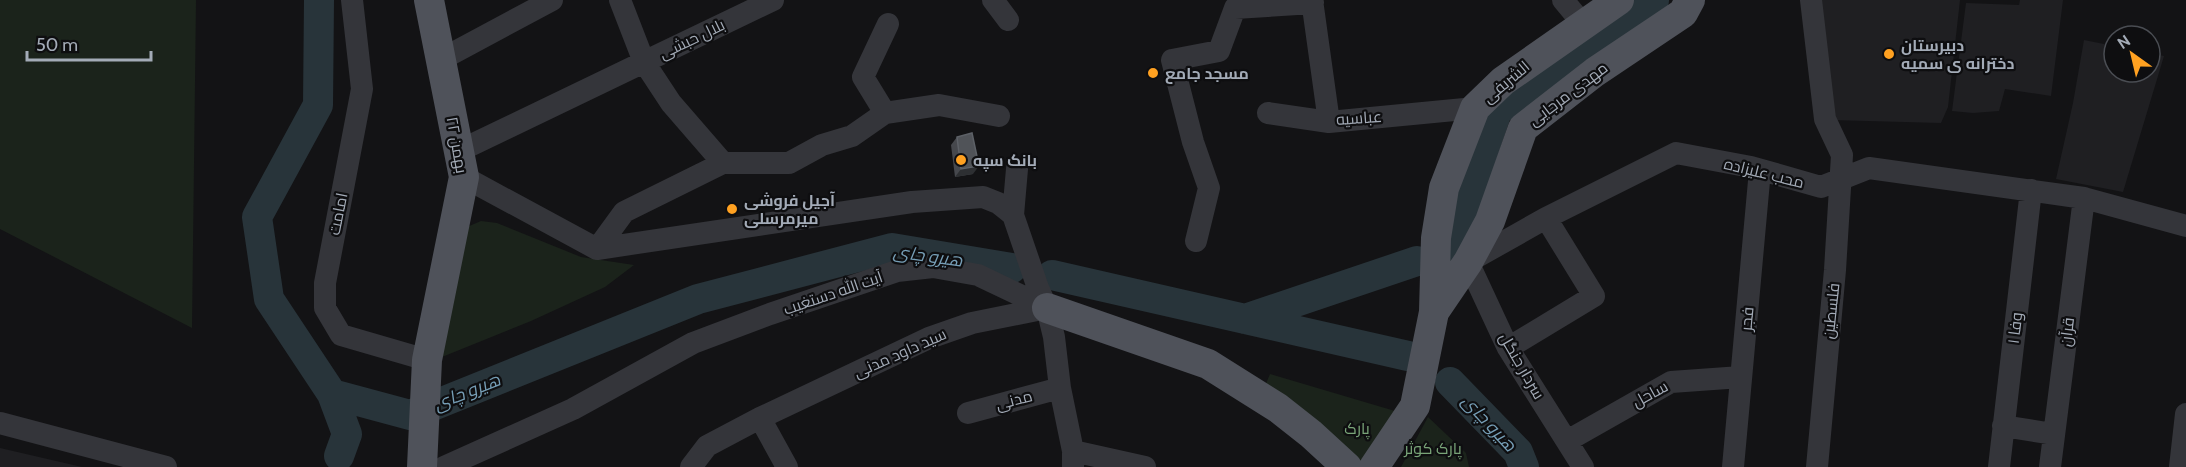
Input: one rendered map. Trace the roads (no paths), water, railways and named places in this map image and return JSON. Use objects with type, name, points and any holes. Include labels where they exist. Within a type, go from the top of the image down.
[{"type":"main road","name":"۲۲ بهمن","points":[[429,0],[461,164],[427,360],[429,463]]},
{"type":"main road","name":"الشریفی","points":[[1434,312],[1436,238],[1444,188],[1475,108],[1503,81],[1619,0]]},
{"type":"main road","name":"مهدی مرجایی","points":[[1434,312],[1468,262],[1490,221],[1522,128],[1595,72],[1683,12],[1690,0]]},
{"type":"main road","name":"آیت الله دستغیب","points":[[1042,298],[1208,364],[1278,408],[1347,467]]},
{"type":"main road","points":[[1374,467],[1415,406],[1434,312]]},
{"type":"street","name":"امامت","points":[[352,0],[362,89],[325,283],[325,308],[340,335],[427,360]]},
{"type":"street","points":[[442,59],[552,0]]},
{"type":"street","points":[[620,0],[644,62],[671,103],[723,163]]},
{"type":"street","name":"بلال حبشی","points":[[461,164],[644,62],[773,0]]},
{"type":"street","points":[[993,0],[1008,20]]},
{"type":"street","points":[[1563,0],[1583,24]]},
{"type":"street","name":"فلسطین","points":[[1811,0],[1825,119],[1842,155],[1835,270],[1817,467]]},
{"type":"street","points":[[1196,241],[1209,188],[1193,142],[1172,60],[1219,51],[1235,8],[1313,1]]},
{"type":"street","name":"عباسیه","points":[[1313,1],[1329,122],[1475,108]]},
{"type":"street","points":[[885,113],[863,77],[888,24]]},
{"type":"street","points":[[597,249],[624,212],[723,163],[789,162],[822,145],[852,136],[885,113],[939,105],[999,116]]},
{"type":"street","points":[[1268,113],[1329,122]]},
{"type":"street","name":"محب علیزاده","points":[[1468,262],[1546,218],[1676,153],[1760,170],[1821,187],[1869,168],[2031,190],[2084,198],[2186,226]]},
{"type":"street","points":[[461,164],[597,249],[912,202],[983,197],[998,203],[1013,215]]},
{"type":"street","points":[[1017,169],[1013,215],[1054,337],[1060,388],[1073,459],[1145,467]]},
{"type":"street","name":"فجر","points":[[1733,467],[1760,170]]},
{"type":"street","name":"وفا ۱","points":[[1999,467],[2031,190]]},
{"type":"street","name":"قرآن","points":[[2050,467],[2084,198]]},
{"type":"street","points":[[1508,348],[1594,296],[1546,218]]},
{"type":"street","name":"سردار جنگل","points":[[1468,262],[1508,348],[1583,467]]},
{"type":"street","name":"آیت الله دستغیب","points":[[429,463],[573,409],[693,343],[897,271],[933,267],[978,275],[1042,298]]},
{"type":"street","name":"سید داود مدنی","points":[[691,467],[707,446],[760,418],[929,338],[1042,298]]},
{"type":"street","name":"ساحل","points":[[1567,441],[1671,382],[1741,377]]},
{"type":"street","name":"مدنی","points":[[969,413],[1060,388]]},
{"type":"street","points":[[2180,467],[2186,414]]},
{"type":"street","points":[[760,418],[787,467]]},
{"type":"street","points":[[0,423],[166,467]]},
{"type":"street","points":[[2003,426],[2054,434]]},
{"type":"waterway","name":"هیرو چای","points":[[319,0],[318,105],[257,217],[269,299],[332,394],[347,434],[339,456]]},
{"type":"waterway","points":[[1451,248],[1497,111],[1642,14],[1654,0]]},
{"type":"waterway","name":"هیرو چای","points":[[332,394],[410,415],[698,299],[892,248],[1012,268]]},
{"type":"waterway","points":[[1245,319],[1417,261]]},
{"type":"waterway","name":"هیرو چای","points":[[1052,275],[1408,356]]},
{"type":"waterway","name":"هیرو چای","points":[[1450,382],[1518,452],[1524,467]]},
{"type":"place","name":"دبیرستان دخترانه ی سمیه","points":[[1889,54]]},
{"type":"place","name":"مسجد جامع","points":[[1153,73]]},
{"type":"place","name":"بانک سپه","points":[[961,160]]},
{"type":"place","name":"آجیل فروشی میرمرسلی","points":[[732,209]]},
{"type":"park label","name":"پارک","points":[[1357,428]]},
{"type":"park label","name":"پارک کوثر","points":[[1433,448]]}]
